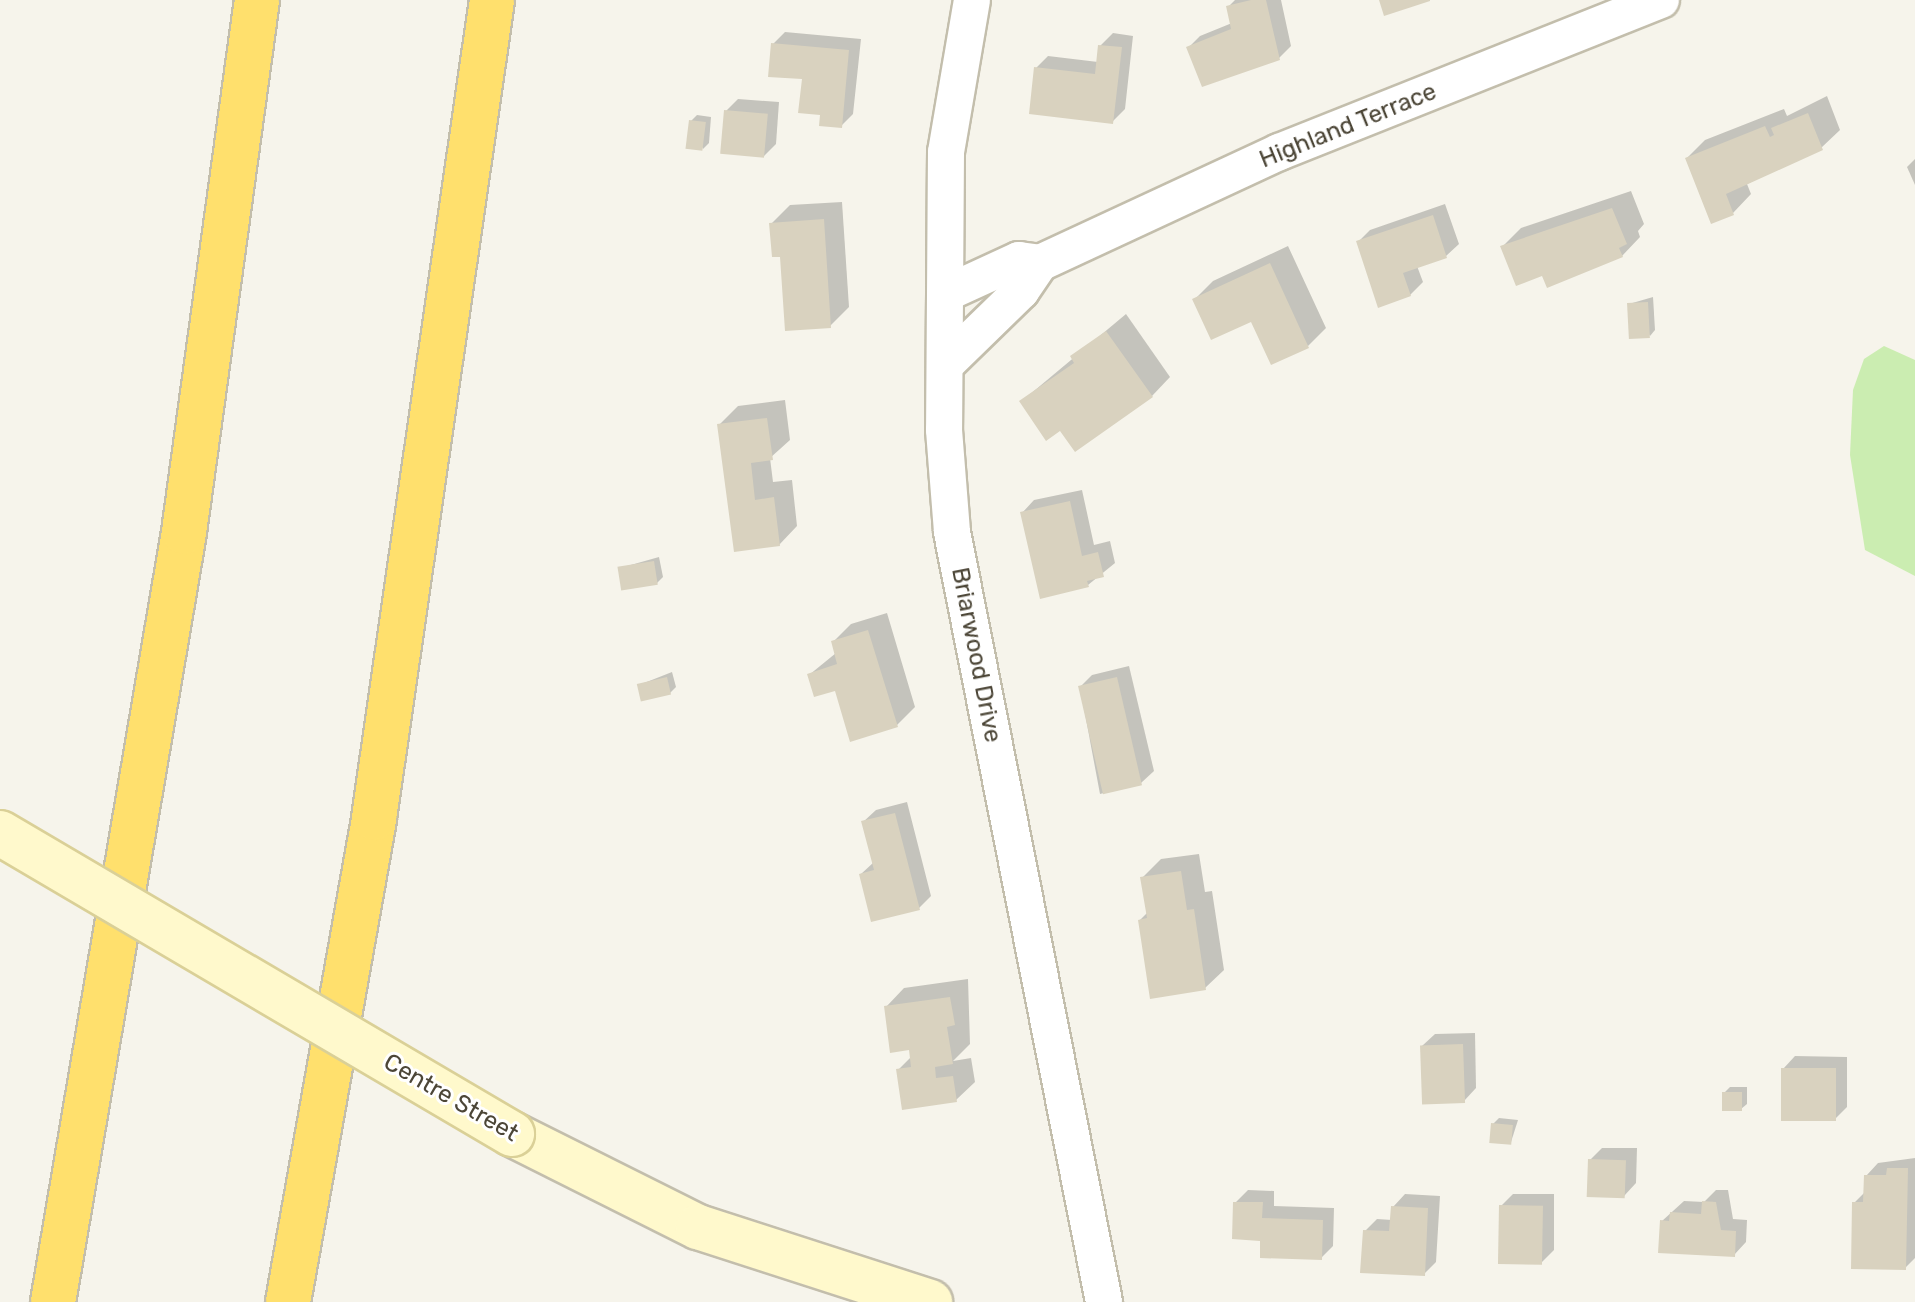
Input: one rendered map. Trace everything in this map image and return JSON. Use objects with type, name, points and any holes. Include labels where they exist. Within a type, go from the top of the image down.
[{"type":"highway","points":[[53,1302],[184,532],[257,0]]},
{"type":"highway","points":[[288,1302],[374,818],[492,0]]},
{"type":"main road","name":"Centre Street","points":[[0,833],[512,1134],[698,1227],[930,1302]]},
{"type":"street","name":"Briarwood Drive","points":[[972,0],[946,152],[949,292],[944,430],[952,532],[1104,1302]]},
{"type":"street","name":"Highland Terrace","points":[[948,362],[1021,291],[1040,263],[1279,152],[1661,0]]},
{"type":"street","name":"Highland Terrace","points":[[949,292],[1019,260],[1040,263]]},
{"type":"green space","points":[[1884,346],[1915,360],[1915,576],[1865,550],[1850,455],[1853,390],[1864,359]]},
{"type":"building","points":[[1266,0],[1280,60],[1202,87],[1186,47],[1231,29],[1226,6]]},
{"type":"building","points":[[1379,0],[1430,0],[1430,1],[1384,16]]},
{"type":"building","points":[[771,43],[849,50],[842,128],[819,126],[820,115],[798,113],[802,79],[768,77]]},
{"type":"building","points":[[1098,45],[1122,47],[1113,124],[1029,114],[1034,67],[1095,74]]},
{"type":"building","points":[[724,110],[768,114],[764,158],[720,154]]},
{"type":"building","points":[[1808,113],[1823,150],[1726,194],[1734,215],[1711,224],[1685,158],[1765,126],[1770,137],[1774,135],[1771,128]]},
{"type":"building","points":[[689,120],[706,122],[702,151],[685,149]]},
{"type":"building","points":[[1612,208],[1627,244],[1619,248],[1623,257],[1547,288],[1542,276],[1516,286],[1500,246]]},
{"type":"building","points":[[1433,215],[1447,258],[1403,273],[1411,296],[1378,308],[1356,241]]},
{"type":"building","points":[[824,219],[831,328],[785,331],[780,257],[772,257],[769,223]]},
{"type":"building","points":[[1270,263],[1309,348],[1271,365],[1251,322],[1211,340],[1192,299]]},
{"type":"building","points":[[1648,302],[1650,338],[1629,339],[1627,303]]},
{"type":"building","points":[[1106,331],[1153,397],[1075,452],[1060,431],[1046,441],[1019,401],[1074,363],[1070,356]]},
{"type":"building","points":[[767,418],[773,460],[751,463],[755,500],[774,497],[780,546],[734,552],[717,424]]},
{"type":"building","points":[[1070,501],[1082,556],[1098,552],[1104,577],[1087,581],[1089,587],[1040,599],[1020,512]]},
{"type":"building","points":[[654,561],[658,585],[621,590],[617,567]]},
{"type":"building","points":[[868,630],[898,727],[850,742],[835,691],[814,697],[807,674],[837,664],[831,641]]},
{"type":"building","points":[[667,677],[671,695],[641,702],[637,684]]},
{"type":"building","points":[[1117,677],[1142,785],[1103,794],[1078,686]]},
{"type":"building","points":[[895,813],[920,910],[871,922],[859,874],[874,870],[861,821]]},
{"type":"building","points":[[1181,871],[1187,910],[1194,909],[1206,990],[1150,999],[1138,920],[1147,918],[1140,877]]},
{"type":"building","points":[[950,997],[955,1025],[947,1027],[953,1064],[935,1067],[936,1078],[953,1076],[957,1102],[902,1110],[896,1069],[911,1067],[909,1050],[890,1053],[884,1006]]},
{"type":"building","points":[[1463,1044],[1465,1103],[1422,1104],[1420,1046]]},
{"type":"building","points":[[1781,1068],[1836,1068],[1836,1121],[1781,1121]]},
{"type":"building","points":[[1722,1092],[1742,1092],[1742,1111],[1722,1111]]},
{"type":"building","points":[[1491,1123],[1513,1125],[1511,1145],[1489,1143]]},
{"type":"building","points":[[1588,1159],[1626,1160],[1625,1198],[1587,1197]]},
{"type":"building","points":[[1887,1168],[1908,1168],[1906,1270],[1851,1269],[1852,1202],[1863,1202],[1864,1175],[1886,1175]]},
{"type":"building","points":[[1702,1201],[1716,1202],[1721,1230],[1736,1231],[1735,1257],[1658,1253],[1660,1220],[1669,1221],[1670,1212],[1701,1214]]},
{"type":"building","points":[[1233,1202],[1263,1202],[1262,1218],[1323,1220],[1322,1260],[1260,1258],[1260,1241],[1232,1239]]},
{"type":"building","points":[[1499,1205],[1543,1206],[1542,1265],[1498,1264]]},
{"type":"building","points":[[1391,1206],[1428,1208],[1425,1276],[1360,1273],[1363,1230],[1389,1231]]}]
